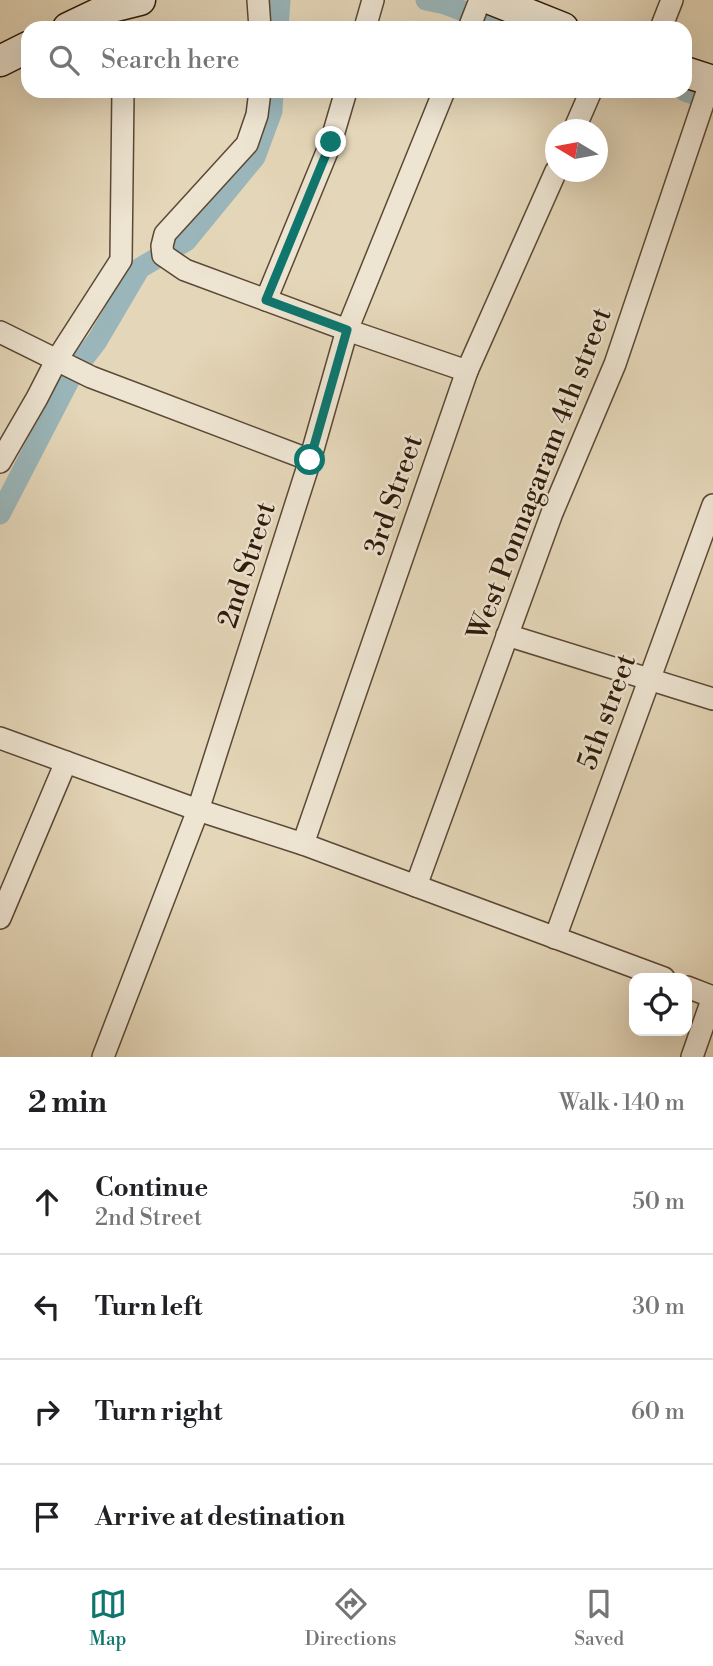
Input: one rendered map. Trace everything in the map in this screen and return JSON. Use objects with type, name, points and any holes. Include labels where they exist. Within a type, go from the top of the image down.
[{"type":"street","points":[[258,0],[260,21]]},
{"type":"street","points":[[367,21],[373,0]]},
{"type":"street","points":[[664,21],[672,0]]},
{"type":"street","points":[[473,21],[484,1],[537,8],[554,21]]},
{"type":"street","points":[[92,21],[123,12]]},
{"type":"street","name":"West Ponnagaram 4th street","points":[[416,886],[552,513],[615,364],[704,85]]},
{"type":"street","points":[[0,462],[121,260],[123,98]]},
{"type":"street","points":[[259,98],[257,115],[247,144],[165,234],[162,250],[185,270],[467,371]]},
{"type":"street","points":[[266,300],[331,142],[344,98]]},
{"type":"street","name":"2nd Street","points":[[103,1057],[198,810],[310,460],[347,330],[441,98]]},
{"type":"street","points":[[579,119],[588,98]]},
{"type":"street","name":"3rd Street","points":[[303,844],[467,371],[550,182]]},
{"type":"street","points":[[0,332],[91,377],[310,460]]},
{"type":"street","name":"5th street","points":[[555,938],[713,505]]},
{"type":"street","points":[[507,635],[713,699]]},
{"type":"street","points":[[0,738],[198,810],[303,844],[650,973]]},
{"type":"street","points":[[0,918],[66,762]]},
{"type":"street","points":[[692,989],[713,997],[692,1057]]},
{"type":"waterway","points":[[278,21],[280,0]]},
{"type":"waterway","points":[[426,0],[445,4],[489,21]]},
{"type":"waterway","points":[[692,94],[713,101]]},
{"type":"waterway","points":[[0,514],[74,371],[97,341],[140,268],[186,241],[255,157],[272,111],[273,98]]},
{"type":"route","points":[[310,460],[347,330],[266,300],[331,142]]}]
